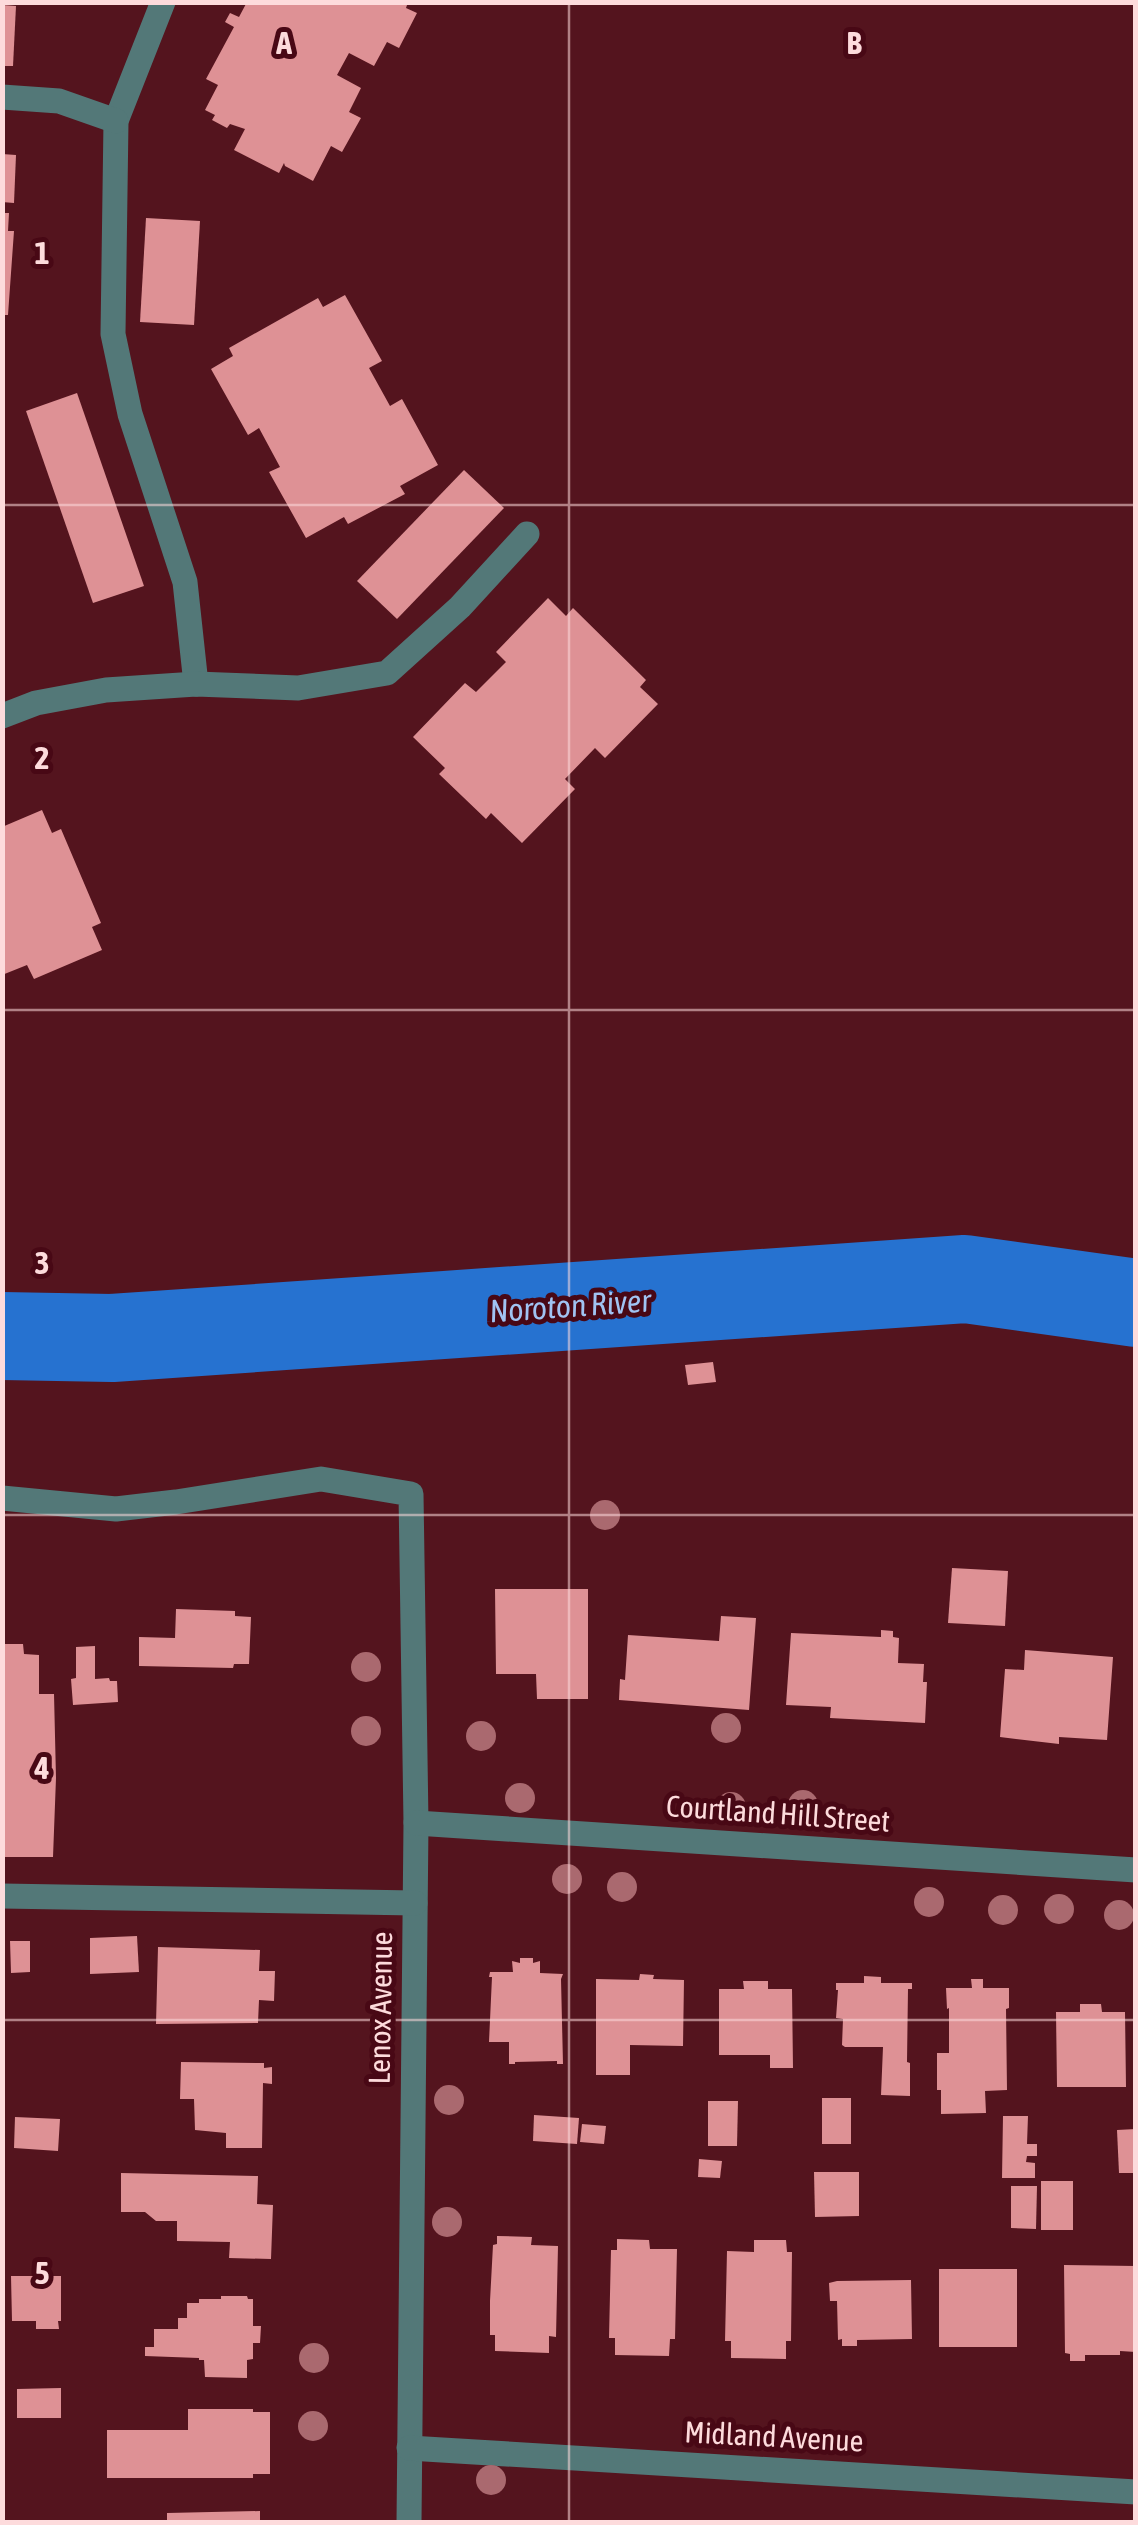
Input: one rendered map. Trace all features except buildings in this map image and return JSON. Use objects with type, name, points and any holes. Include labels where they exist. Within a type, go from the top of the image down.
[{"type":"street","points":[[163,2],[116,121],[113,334],[130,414],[185,582],[196,684]]},
{"type":"street","points":[[2,97],[59,101],[116,121]]},
{"type":"street","points":[[2,716],[36,703],[106,690],[196,684],[298,688],[387,673],[460,606],[526,534]]},
{"type":"street","name":"Lenox Avenue","points":[[2,1498],[116,1509],[321,1479],[411,1494],[416,1822],[409,2522]]},
{"type":"street","name":"Courtland Hill Street","points":[[416,1822],[1136,1870]]},
{"type":"street","points":[[2,1896],[415,1902]]},
{"type":"street","name":"Midland Avenue","points":[[409,2448],[1136,2492]]},
{"type":"waterway","name":"Noroton River","points":[[2,1336],[112,1338],[965,1279],[1136,1303]]}]
